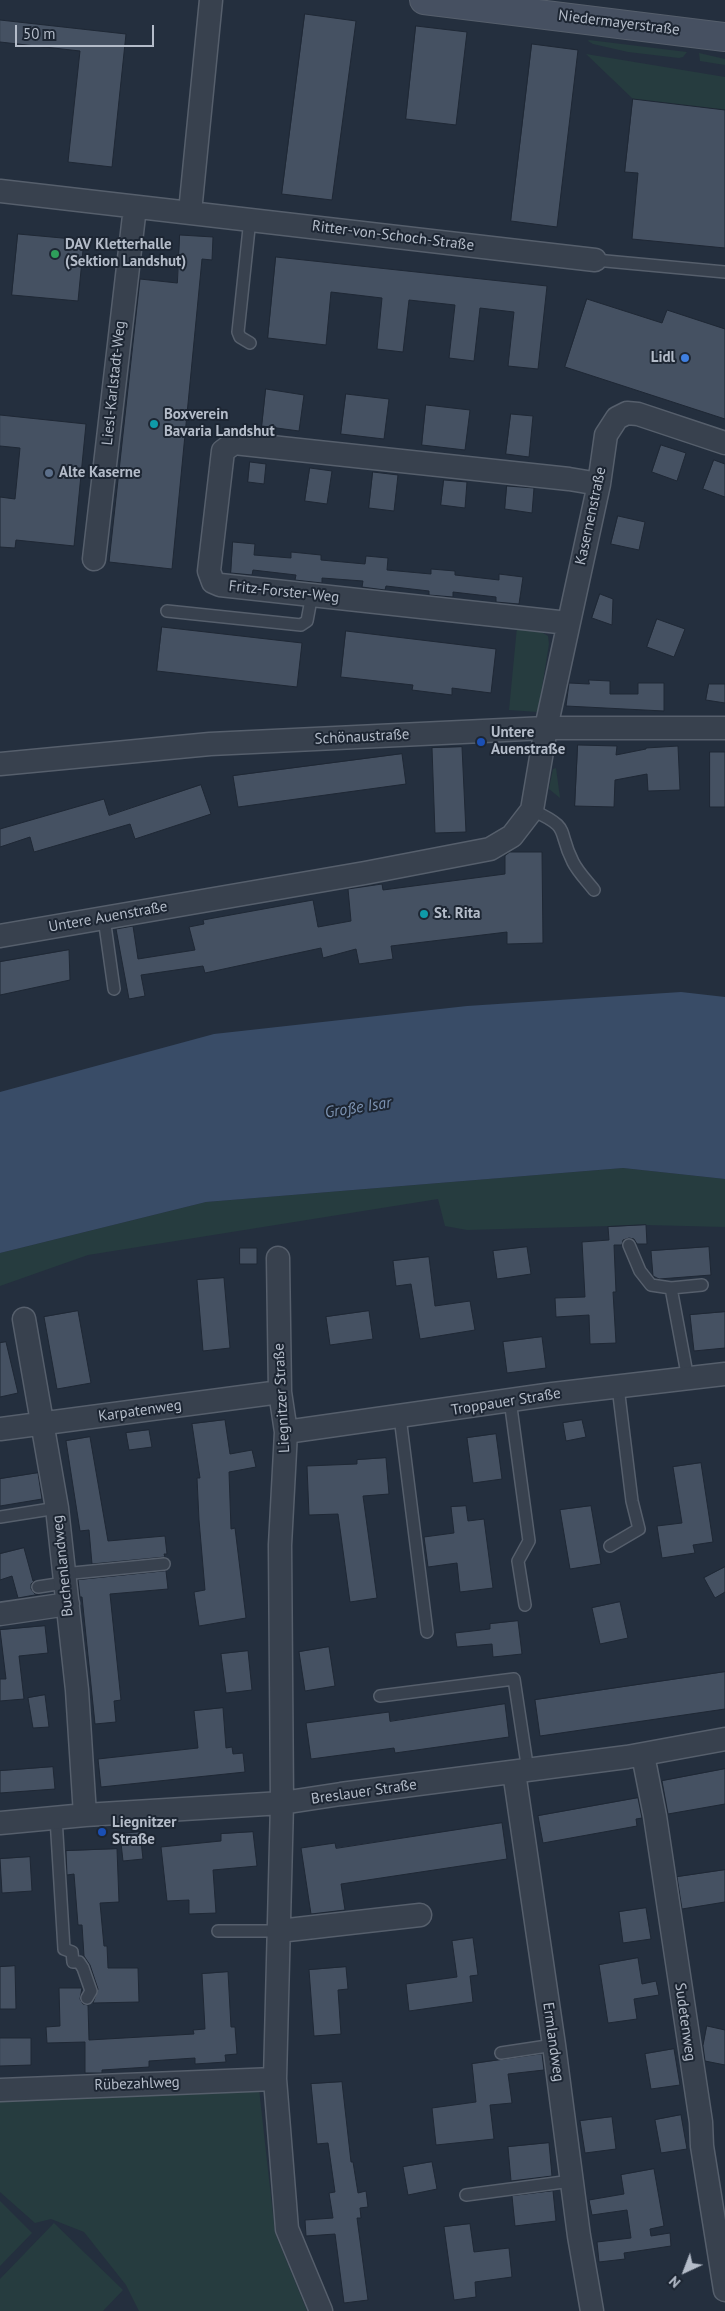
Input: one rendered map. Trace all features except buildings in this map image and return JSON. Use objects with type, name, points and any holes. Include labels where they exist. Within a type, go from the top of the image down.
[{"type":"main road","name":"Niedermayerstraße","points":[[424,0],[697,32],[725,37]]},
{"type":"street","points":[[190,212],[211,0]]},
{"type":"street","name":"Ritter-von-Schoch-Straße","points":[[0,191],[596,260]]},
{"type":"street","name":"Liesl-Karlstadt-Weg","points":[[94,558],[135,207]]},
{"type":"street","name":"Kasernenstraße","points":[[546,728],[599,484],[606,435],[617,418],[627,413],[725,442]]},
{"type":"street","name":"Fritz-Forster-Weg","points":[[568,623],[220,585],[214,582],[209,571],[223,451],[234,443],[569,479],[599,484]]},
{"type":"street","name":"Schönaustraße","points":[[0,764],[210,744],[546,728],[725,728]]},
{"type":"street","name":"Untere Auenstraße","points":[[0,936],[365,873],[490,849],[512,836],[532,810],[546,728]]},
{"type":"street","name":"Liegnitzer Straße","points":[[278,1258],[280,1392],[286,1432],[280,1545],[282,1803],[275,2078],[287,2229],[321,2311]]},
{"type":"street","name":"Buchenlandweg","points":[[24,1319],[57,1508],[80,1724],[85,1814]]},
{"type":"street","name":"Troppauer Straße","points":[[286,1432],[510,1400],[725,1374]]},
{"type":"street","name":"Karpatenweg","points":[[0,1429],[280,1392]]},
{"type":"street","points":[[0,1614],[65,1587]]},
{"type":"street","name":"Breslauer Straße","points":[[0,1823],[85,1814],[282,1803],[643,1755],[725,1739]]},
{"type":"street","name":"Sudetenweg","points":[[643,1755],[701,2122],[702,2146],[725,2290]]},
{"type":"street","name":"Ermlandweg","points":[[521,1771],[571,2181],[592,2311]]},
{"type":"street","points":[[279,1931],[420,1916]]},
{"type":"street","name":"Rübezahlweg","points":[[0,2090],[275,2078]]},
{"type":"lane","points":[[250,219],[238,332],[240,337],[250,343]]},
{"type":"lane","points":[[596,260],[725,272]]},
{"type":"lane","points":[[167,610],[301,625],[307,621],[312,594]]},
{"type":"lane","points":[[532,810],[554,820],[562,829],[573,862],[594,890]]},
{"type":"lane","points":[[104,918],[114,989]]},
{"type":"lane","points":[[629,1245],[640,1271],[651,1285],[671,1288],[702,1285]]},
{"type":"lane","points":[[671,1288],[688,1379]]},
{"type":"lane","points":[[610,1546],[639,1529],[632,1501],[618,1387]]},
{"type":"lane","points":[[510,1400],[529,1541],[518,1561],[525,1605]]},
{"type":"lane","points":[[400,1417],[427,1632]]},
{"type":"lane","points":[[0,1517],[57,1508]]},
{"type":"lane","points":[[38,1587],[65,1587],[164,1564]]},
{"type":"lane","points":[[380,1696],[514,1678],[521,1771]]},
{"type":"lane","points":[[56,1818],[64,1949],[78,1956],[72,1962],[79,1962],[84,1968],[91,1990],[87,1998]]},
{"type":"lane","points":[[218,1931],[279,1931]]},
{"type":"lane","points":[[501,2053],[554,2045]]},
{"type":"lane","points":[[466,2195],[571,2181]]},
{"type":"green space","points":[[588,41],[687,52],[683,57],[679,58],[628,52],[593,44]]},
{"type":"green space","points":[[699,53],[725,59],[725,65],[700,61]]},
{"type":"green space","points":[[586,54],[725,77],[725,110],[633,99]]},
{"type":"green space","points":[[517,627],[538,630],[548,636],[549,644],[538,712],[509,710]]},
{"type":"green space","points":[[556,768],[560,798],[549,789],[553,769]]},
{"type":"green space","points":[[623,1168],[725,1179],[725,1227],[646,1225],[467,1230],[445,1226],[438,1199],[88,1255],[0,1286],[0,1253],[206,1202]]},
{"type":"green space","points":[[0,2082],[259,2089],[275,2233],[307,2311],[139,2311],[126,2285],[84,2232],[51,2219],[35,2223],[0,2192]]},
{"type":"green space","points":[[0,2201],[32,2233],[0,2266]]},
{"type":"green space","points":[[54,2223],[123,2290],[103,2311],[0,2311],[0,2279]]},
{"type":"water","name":"Große Isar","points":[[681,992],[725,997],[725,1179],[623,1168],[206,1202],[0,1253],[0,1092],[214,1034],[467,1006]]},
{"type":"place","name":"DAV Kletterhalle (Sektion Landshut)","points":[[55,254]]},
{"type":"place","name":"Lidl","points":[[685,358]]},
{"type":"place","name":"Boxverein Bavaria Landshut","points":[[154,424]]},
{"type":"place","name":"Alte Kaserne","points":[[49,473]]},
{"type":"place","name":"Untere Auenstraße","points":[[481,742]]},
{"type":"place","name":"St. Rita","points":[[424,914]]},
{"type":"place","name":"Liegnitzer Straße","points":[[102,1832]]}]
